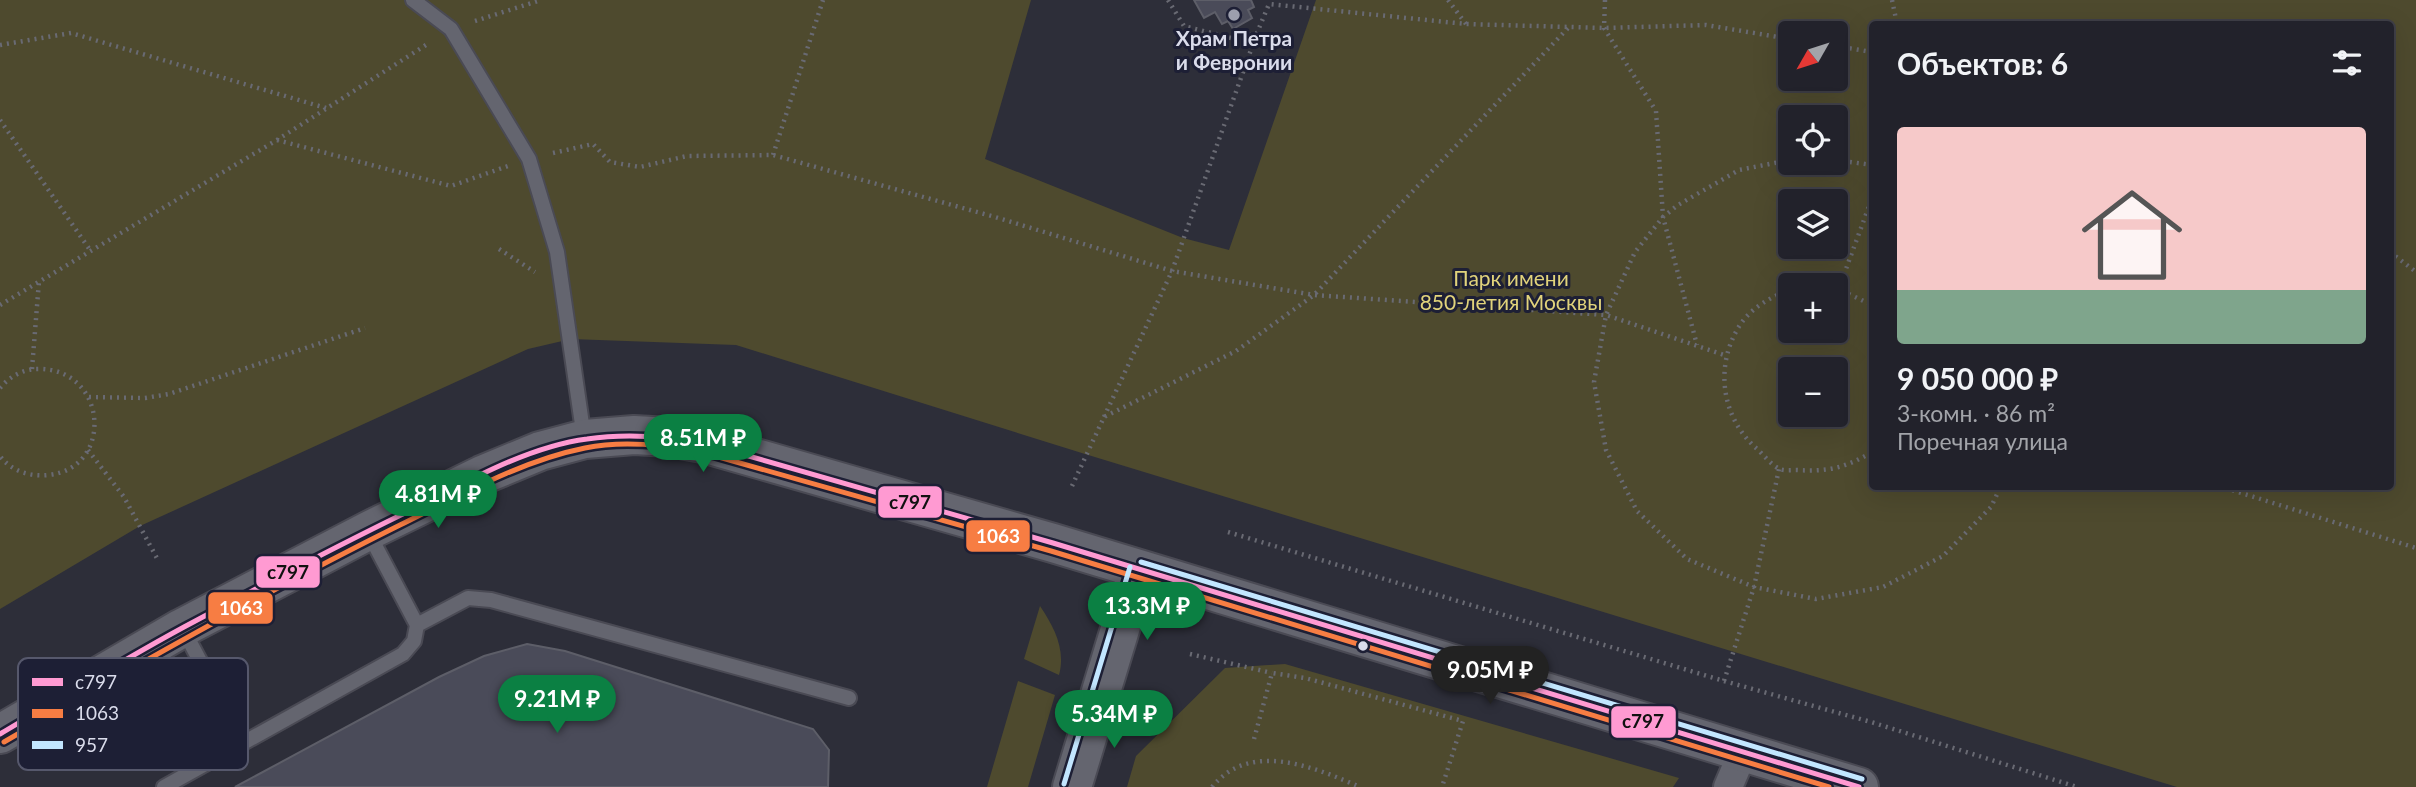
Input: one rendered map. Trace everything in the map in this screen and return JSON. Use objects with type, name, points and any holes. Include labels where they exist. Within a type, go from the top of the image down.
[{"type":"main road","points":[[130,658],[182,628],[368,531],[482,475],[540,451],[585,439],[634,435],[670,437],[703,443],[926,506],[1858,787]]},
{"type":"main road","points":[[1072,787],[1138,570]]},
{"type":"main road","points":[[0,734],[18,724]]},
{"type":"street","points":[[1728,787],[1744,752]]},
{"type":"lane","points":[[413,0],[451,29],[529,159],[557,252],[585,439]]},
{"type":"lane","points":[[248,739],[403,654],[414,641],[417,625],[368,531]]},
{"type":"lane","points":[[417,625],[468,598],[491,600],[849,698]]},
{"type":"lane","points":[[182,628],[198,658]]},
{"type":"lane","points":[[164,787],[194,770]]},
{"type":"path","points":[[0,305],[277,141],[451,29],[541,0]]},
{"type":"path","points":[[773,155],[823,0]]},
{"type":"path","points":[[1168,0],[1184,26],[1235,39],[1258,33]]},
{"type":"path","points":[[1448,0],[1466,24]]},
{"type":"path","points":[[1605,0],[1604,28],[1656,111],[1663,217],[1697,346]]},
{"type":"path","points":[[1892,0],[1896,21]]},
{"type":"path","points":[[1072,486],[1172,271],[1269,5],[1466,24],[1604,28],[1706,26],[1778,37]]},
{"type":"path","points":[[1104,417],[1236,351],[1314,295],[1569,27]]},
{"type":"path","points":[[0,44],[71,33],[326,108]]},
{"type":"path","points":[[1848,48],[1869,52]]},
{"type":"path","points":[[0,120],[90,250]]},
{"type":"path","points":[[277,141],[451,186],[529,159],[593,144],[610,162],[640,167],[687,156],[773,155],[995,217],[1172,271],[1314,295],[1606,315],[1727,356]]},
{"type":"path","points":[[1778,162],[1739,170],[1678,205],[1663,217],[1636,252],[1606,315],[1594,382],[1606,450],[1637,511],[1686,559],[1754,587],[1816,599],[1883,587],[1943,556],[1991,507],[1999,490]]},
{"type":"path","points":[[1848,162],[1869,165]]},
{"type":"path","points":[[1843,273],[1869,206]]},
{"type":"path","points":[[499,249],[563,290]]},
{"type":"path","points":[[2394,256],[2416,272]]},
{"type":"path","points":[[32,369],[39,281]]},
{"type":"path","points":[[1848,293],[1869,304]]},
{"type":"path","points":[[1778,295],[1763,302],[1742,322],[1727,356],[1723,378],[1728,409],[1743,436],[1779,469],[1823,471],[1851,465],[1869,454]]},
{"type":"path","points":[[89,397],[145,398],[169,394],[365,328]]},
{"type":"path","points":[[0,388],[16,374],[32,369],[49,369],[65,374],[79,384],[89,397],[95,413],[95,430],[88,450],[66,470],[51,475],[34,476],[17,471],[0,456]]},
{"type":"path","points":[[88,450],[124,497],[159,562]]},
{"type":"path","points":[[1724,681],[1754,587],[1779,469]]},
{"type":"path","points":[[2232,490],[2416,548]]},
{"type":"path","points":[[1228,532],[1724,681],[1871,722],[2077,787]]},
{"type":"path","points":[[1189,653],[1305,678],[1463,722],[1442,787]]},
{"type":"path","points":[[1254,739],[1272,673]]},
{"type":"path","points":[[1212,787],[1220,777],[1238,765],[1265,761],[1291,762],[1360,787]]},
{"type":"green space","name":"Парк имени 850-летия Москвы","points":[[0,0],[1031,0],[985,159],[1183,238],[1229,250],[1316,0],[2416,0],[2416,787],[2177,787],[736,345],[571,339],[528,349],[140,526],[0,609]]},
{"type":"green space","points":[[1040,606],[1060,647],[1059,675],[1024,659]]},
{"type":"green space","points":[[1285,664],[1679,778],[1673,787],[1127,787],[1136,756],[1225,668]]},
{"type":"green space","points":[[1018,681],[1055,695],[1028,787],[987,787]]},
{"type":"building","name":"Храм Петра и Февронии","points":[[1194,0],[1251,0],[1254,7],[1248,10],[1252,18],[1233,29],[1228,21],[1222,24],[1215,12],[1204,18]]},
{"type":"building","points":[[527,644],[565,651],[813,729],[829,750],[828,787],[235,787],[439,677],[484,656]]},
{"type":"transit line","name":"с797","points":[[128,658],[322,555],[494,468],[564,443],[602,437],[645,436],[703,443],[1053,543],[1859,787]]},
{"type":"transit line","name":"1063","points":[[151,658],[350,550],[513,470],[585,448],[628,444],[658,446],[701,452],[1051,551],[1829,787]]},
{"type":"transit line","name":"957","points":[[1141,562],[1862,779]]},
{"type":"transit line","name":"957","points":[[1064,784],[1130,567]]},
{"type":"transit line","name":"с797","points":[[0,734],[18,723]]},
{"type":"transit line","name":"1063","points":[[4,742],[18,734]]},
{"type":"place","name":"Храм Петра и Февронии","points":[[1234,15]]}]
